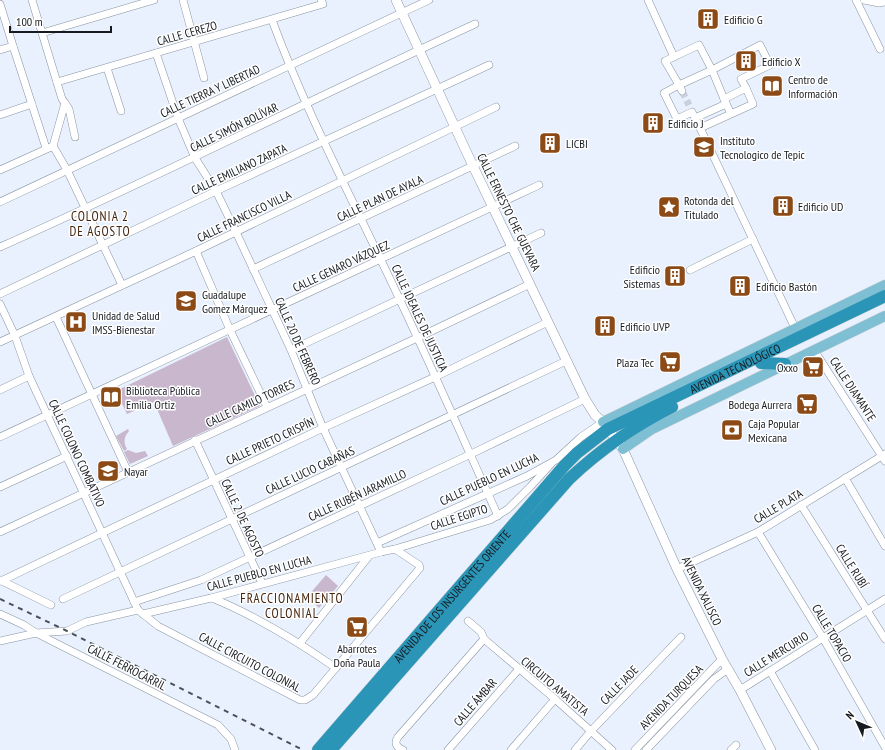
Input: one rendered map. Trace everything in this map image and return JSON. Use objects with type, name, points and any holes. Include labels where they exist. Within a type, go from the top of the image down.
[{"type":"highway","name":"AVENIDA TECNOLÓGICO","points":[[588,444],[605,426],[885,296]]},
{"type":"highway","points":[[840,317],[857,298]]},
{"type":"highway","name":"AVENIDA TECNOLÓGICO","points":[[600,452],[620,444],[645,421],[761,363],[885,304]]},
{"type":"highway","points":[[761,363],[785,364]]},
{"type":"highway","name":"AVENIDA DE LOS INSURGENTES ORIENTE","points":[[318,750],[565,465],[588,444]]},
{"type":"highway","name":"AVENIDA DE LOS INSURGENTES ORIENTE","points":[[331,750],[569,479],[600,452]]},
{"type":"main road","name":"AVENIDA TECNOLÓGICO","points":[[605,426],[795,328],[885,285]]},
{"type":"main road","name":"AVENIDA TECNOLÓGICO","points":[[620,444],[885,316]]},
{"type":"street","points":[[32,0],[57,82],[64,101],[69,109],[75,138]]},
{"type":"street","points":[[42,33],[154,0]]},
{"type":"street","points":[[183,0],[204,78]]},
{"type":"street","name":"CALLE ERNESTO CHE GUEVARA","points":[[396,0],[566,361],[585,399],[595,415],[605,426]]},
{"type":"street","name":"CALLE TIERRA Y LIBERTAD","points":[[0,202],[429,0]]},
{"type":"street","points":[[648,0],[674,57]]},
{"type":"street","points":[[856,0],[880,50]]},
{"type":"street","points":[[864,0],[879,3],[885,2]]},
{"type":"street","name":"CALLE CEREZO","points":[[57,82],[272,20],[322,2]]},
{"type":"street","points":[[0,4],[32,104],[50,147],[67,170],[122,285]]},
{"type":"street","name":"CALLE IDEALES DE JUSTICIA","points":[[272,20],[307,104],[454,415],[498,516]]},
{"type":"street","name":"CALLE SIMÓN BOLÍVAR","points":[[0,247],[195,158],[475,24]]},
{"type":"street","points":[[681,88],[665,61],[699,45],[712,70],[731,114]]},
{"type":"street","points":[[700,128],[753,104],[746,88],[741,79],[770,65],[760,45],[681,88],[664,93],[678,119],[694,115],[725,101],[746,88]]},
{"type":"street","points":[[0,50],[13,46]]},
{"type":"street","name":"CALLE 20 DE FEBRERO","points":[[156,53],[178,118],[195,158],[216,191],[273,310],[308,389],[323,428],[381,552]]},
{"type":"street","name":"CALLE EMILIANO ZAPATA","points":[[0,294],[216,191],[325,142],[489,64]]},
{"type":"street","points":[[107,68],[122,111]]},
{"type":"street","points":[[0,170],[50,147],[64,101]]},
{"type":"street","points":[[0,115],[32,104]]},
{"type":"street","points":[[689,104],[795,328]]},
{"type":"street","name":"CALLE FRANCISCO VILLA","points":[[0,342],[196,251],[496,107]]},
{"type":"street","name":"CALLE PLAN DE AYALA","points":[[253,269],[515,146]]},
{"type":"street","name":"CALLE GENARO VÁZQUEZ","points":[[0,437],[539,185]]},
{"type":"street","points":[[291,350],[541,233]]},
{"type":"street","points":[[690,270],[753,239]]},
{"type":"street","points":[[196,251],[230,330],[267,407]]},
{"type":"street","name":"CALLE CAMILO TORRES","points":[[0,532],[530,284]]},
{"type":"street","name":"CALLE COLONO COMBATIVO","points":[[0,304],[15,336],[29,376],[140,612]]},
{"type":"street","points":[[56,317],[128,472]]},
{"type":"street","name":"CALLE PRIETO CRISPÍN","points":[[1,581],[323,428],[435,377],[548,322]]},
{"type":"street","name":"CALLE DIAMANTE","points":[[814,350],[884,457]]},
{"type":"street","name":"CALLE LUCIO CABAÑAS","points":[[63,599],[566,361]]},
{"type":"street","points":[[0,390],[29,376]]},
{"type":"street","name":"CALLE RUBÉN JARAMILLO","points":[[134,602],[201,580],[585,399]]},
{"type":"street","name":"AVENIDA XALISCO","points":[[605,426],[620,444],[677,569],[722,659],[771,750]]},
{"type":"street","name":"CALLE PUEBLO EN LUCHA","points":[[377,542],[527,476],[556,460],[581,437],[605,426]]},
{"type":"street","name":"CALLE 2 DE AGOSTO","points":[[195,440],[262,583]]},
{"type":"street","points":[[0,487],[66,456]]},
{"type":"street","name":"CALLE PLATA","points":[[677,569],[758,532],[844,478],[884,457]]},
{"type":"street","name":"CALLE EGIPTO","points":[[395,549],[490,520],[498,516],[525,493],[556,460]]},
{"type":"street","points":[[844,478],[885,546]]},
{"type":"street","name":"CALLE RUBÍ","points":[[801,505],[885,639]]},
{"type":"street","name":"CALLE TOPACIO","points":[[758,532],[823,638],[885,747]]},
{"type":"street","points":[[381,552],[395,549]]},
{"type":"street","name":"CALLE CIRCUITO COLONIAL","points":[[140,612],[158,626],[300,700],[305,700],[313,696],[420,568],[419,565],[395,549]]},
{"type":"street","name":"CALLE PUEBLO EN LUCHA","points":[[36,633],[67,631],[86,622],[211,598],[381,552]]},
{"type":"street","points":[[300,643],[369,556]]},
{"type":"street","points":[[1,581],[50,605]]},
{"type":"street","points":[[211,598],[229,605],[300,643],[336,668]]},
{"type":"street","name":"CALLE MERCURIO","points":[[740,690],[885,599]]},
{"type":"street","name":"CALLE FERROCARRIL","points":[[0,614],[218,725],[231,739],[235,750]]},
{"type":"street","name":"CIRCUITO AMATISTA","points":[[468,621],[481,632],[484,639],[591,730],[612,750]]},
{"type":"street","points":[[0,642],[36,633]]},
{"type":"street","name":"CALLE JADE","points":[[574,750],[591,730],[681,637]]},
{"type":"street","points":[[403,750],[396,744],[398,737],[484,639]]},
{"type":"street","name":"AVENIDA TURQUESA","points":[[635,750],[722,659]]},
{"type":"street","name":"AVENIDA TURQUESA","points":[[646,750],[714,679],[728,669]]},
{"type":"street","name":"CALLE ÁMBAR","points":[[448,750],[519,670]]},
{"type":"street","points":[[770,671],[815,750]]},
{"type":"street","points":[[511,750],[555,699]]},
{"type":"shaded area","points":[[227,337],[260,406],[173,446],[154,402],[127,414],[116,391]]},
{"type":"shaded area","points":[[128,429],[129,431],[125,440],[127,449],[124,451],[116,436]]},
{"type":"shaded area","points":[[128,450],[136,453],[145,451],[148,456],[130,464],[124,452]]},
{"type":"shaded area","points":[[326,575],[338,586],[319,608],[307,597]]},
{"type":"tunnel","points":[[682,91],[689,105]]},
{"type":"railway","points":[[0,599],[67,631],[303,750]]},
{"type":"place","name":"Edificio G","points":[[708,19]]},
{"type":"place","name":"Edificio X","points":[[746,61]]},
{"type":"place","name":"Centro de Información","points":[[772,86]]},
{"type":"place","name":"Edificio J","points":[[653,123]]},
{"type":"place","name":"LICBI","points":[[550,143]]},
{"type":"place","name":"Instituto Tecnologico de Tepic","points":[[704,147]]},
{"type":"place","name":"Edificio UD","points":[[783,206]]},
{"type":"place","name":"Rotonda del Titulado","points":[[669,207]]},
{"type":"place","name":"Edificio Sistemas","points":[[675,276]]},
{"type":"place","name":"Edificio Bastón","points":[[740,286]]},
{"type":"place","name":"Guadalupe Gomez Márquez","points":[[186,301]]},
{"type":"place","name":"Unidad de Salud IMSS-Bienestar","points":[[76,322]]},
{"type":"place","name":"Edificio UVP","points":[[605,326]]},
{"type":"place","name":"Plaza Tec","points":[[670,362]]},
{"type":"place","name":"Oxxo","points":[[813,367]]},
{"type":"place","name":"Biblioteca Pública Emilia Ortiz","points":[[111,397]]},
{"type":"place","name":"Bodega Aurrera","points":[[807,404]]},
{"type":"place","name":"Caja Popular Mexicana","points":[[732,430]]},
{"type":"place","name":"Nayar","points":[[108,471]]},
{"type":"place","name":"Abarrotes Doña Paula","points":[[357,627]]},
{"type":"district","name":"COLONIA 2 DE AGOSTO","points":[[100,224]]},
{"type":"district","name":"FRACCIONAMIENTO COLONIAL","points":[[292,606]]}]
